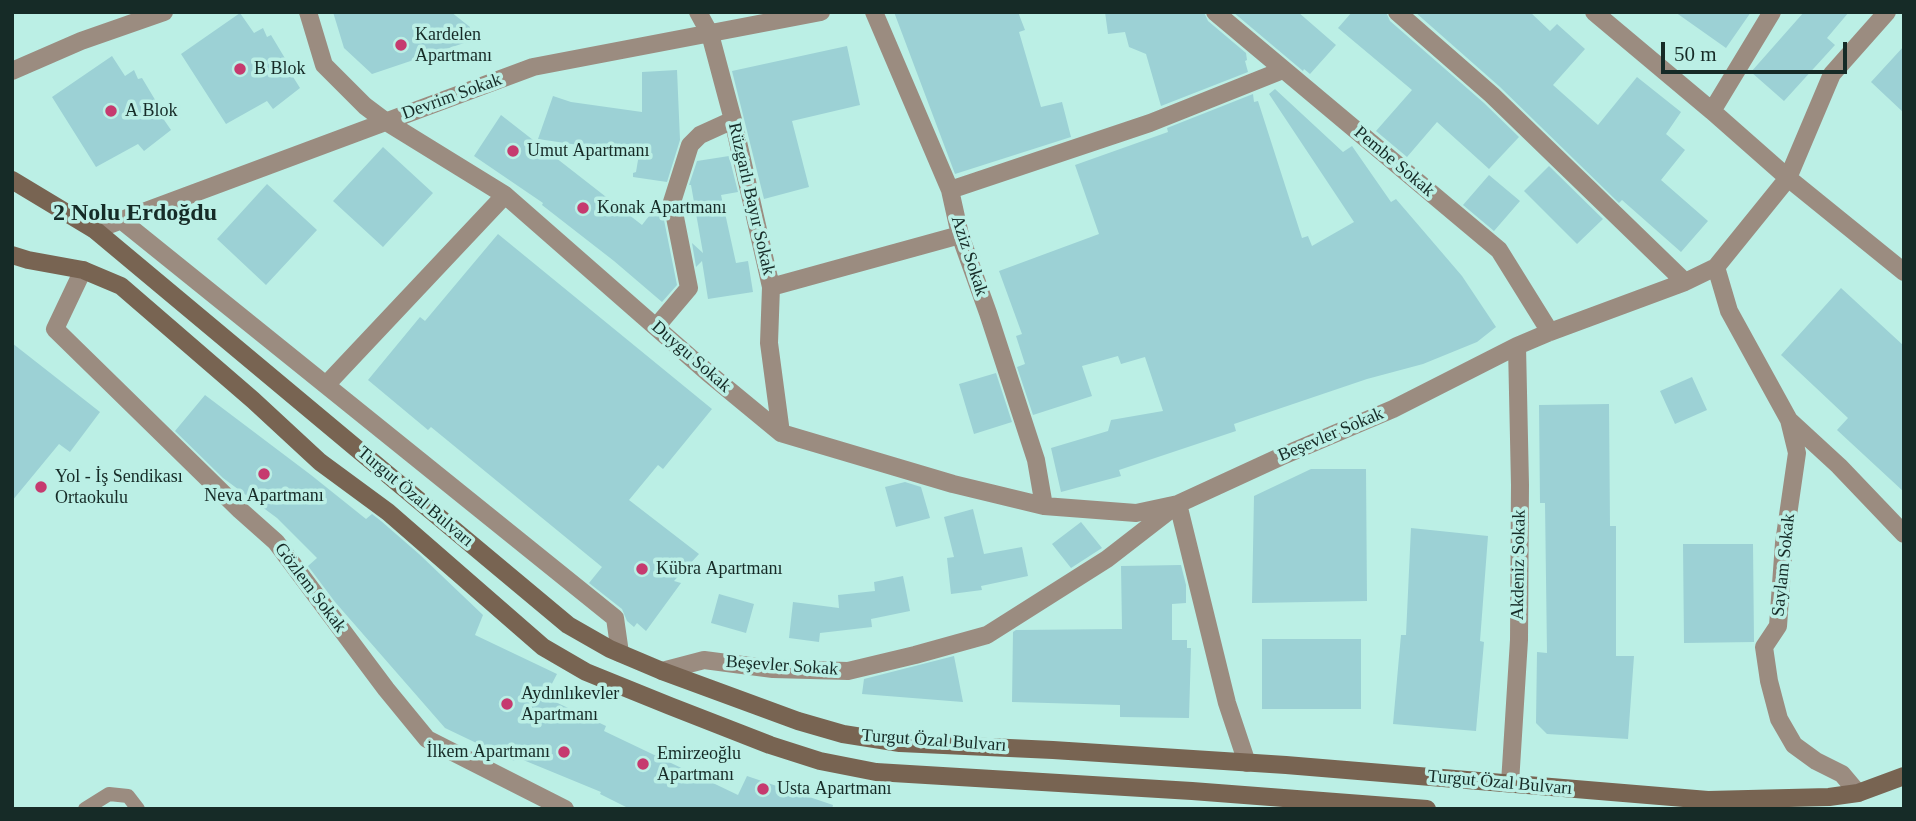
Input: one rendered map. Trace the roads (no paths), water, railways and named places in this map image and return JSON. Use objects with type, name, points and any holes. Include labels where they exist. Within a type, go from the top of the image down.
[{"type":"street","points":[[12,71],[81,41],[164,12]]},
{"type":"street","name":"Duygu Sokak","points":[[308,12],[324,65],[365,106],[384,121],[505,195],[781,433],[953,484],[1044,506],[1136,513],[1178,504]]},
{"type":"street","name":"Rüzgarlı Bayır Sokak","points":[[698,12],[710,34],[733,120],[771,287],[769,342],[781,433]]},
{"type":"street","name":"Devrim Sokak","points":[[96,230],[533,67],[821,12]]},
{"type":"street","name":"Aziz Sokak","points":[[874,12],[950,190],[960,235],[1036,460],[1044,506]]},
{"type":"street","name":"Pembe Sokak","points":[[1215,12],[1499,250],[1549,332]]},
{"type":"street","points":[[1397,12],[1492,95],[1685,282]]},
{"type":"street","points":[[1594,12],[1788,178],[1904,272]]},
{"type":"street","points":[[1712,111],[1772,12]]},
{"type":"street","name":"Beşevler Sokak","points":[[662,671],[704,660],[773,669],[848,671],[987,635],[1107,559],[1178,504],[1393,409],[1517,346],[1685,282],[1716,267],[1788,178],[1832,74],[1888,12]]},
{"type":"street","points":[[950,190],[1150,123],[1283,70]]},
{"type":"street","points":[[656,327],[689,288],[672,202],[691,145],[700,135],[733,120]]},
{"type":"street","name":"Turgut Özal Bulvarı","points":[[12,180],[96,230],[568,625],[620,653],[662,671],[798,721],[843,734],[900,743],[1029,748],[1247,763],[1708,800],[1829,797],[1858,793],[1904,776]]},
{"type":"street","points":[[326,385],[505,195]]},
{"type":"street","points":[[121,220],[615,618],[620,653]]},
{"type":"street","points":[[771,287],[960,235]]},
{"type":"street","name":"Turgut Özal Bulvarı","points":[[12,255],[83,270],[121,286],[320,462],[388,512],[543,647],[586,672],[670,706],[770,745],[820,761],[876,772],[1192,791],[1427,809]]},
{"type":"street","points":[[1716,267],[1729,311],[1789,420],[1839,466],[1904,534]]},
{"type":"street","name":"Gözlem Sokak","points":[[83,270],[55,329],[240,510],[276,541],[386,689],[427,739],[565,809]]},
{"type":"street","name":"Akdeniz Sokak","points":[[1510,783],[1519,640],[1517,346]]},
{"type":"street","name":"Saylam Sokak","points":[[1789,420],[1797,453],[1784,543],[1778,626],[1763,647],[1769,681],[1779,719],[1794,745],[1816,761],[1842,774],[1858,793]]},
{"type":"street","points":[[1178,504],[1227,703],[1247,763]]},
{"type":"lane","points":[[85,809],[109,794],[128,796],[138,809]]},
{"type":"place","name":"Kardelen Apartmanı","points":[[401,45]]},
{"type":"place","name":"B Blok","points":[[240,69]]},
{"type":"place","name":"A Blok","points":[[111,111]]},
{"type":"place","name":"Umut Apartmanı","points":[[513,151]]},
{"type":"place","name":"Konak Apartmanı","points":[[583,208]]},
{"type":"place","name":"Neva Apartmanı","points":[[264,474]]},
{"type":"place","name":"Yol - İş Sendikası Ortaokulu","points":[[41,487]]},
{"type":"place","name":"Kübra Apartmanı","points":[[642,569]]},
{"type":"place","name":"Aydınlıkevler Apartmanı","points":[[507,704]]},
{"type":"place","name":"İlkem Apartmanı","points":[[564,752]]},
{"type":"place","name":"Emirzeoğlu Apartmanı","points":[[643,764]]},
{"type":"place","name":"Usta Apartmanı","points":[[763,789]]},
{"type":"district","name":"2 Nolu Erdoğdu","points":[[135,214]]}]
